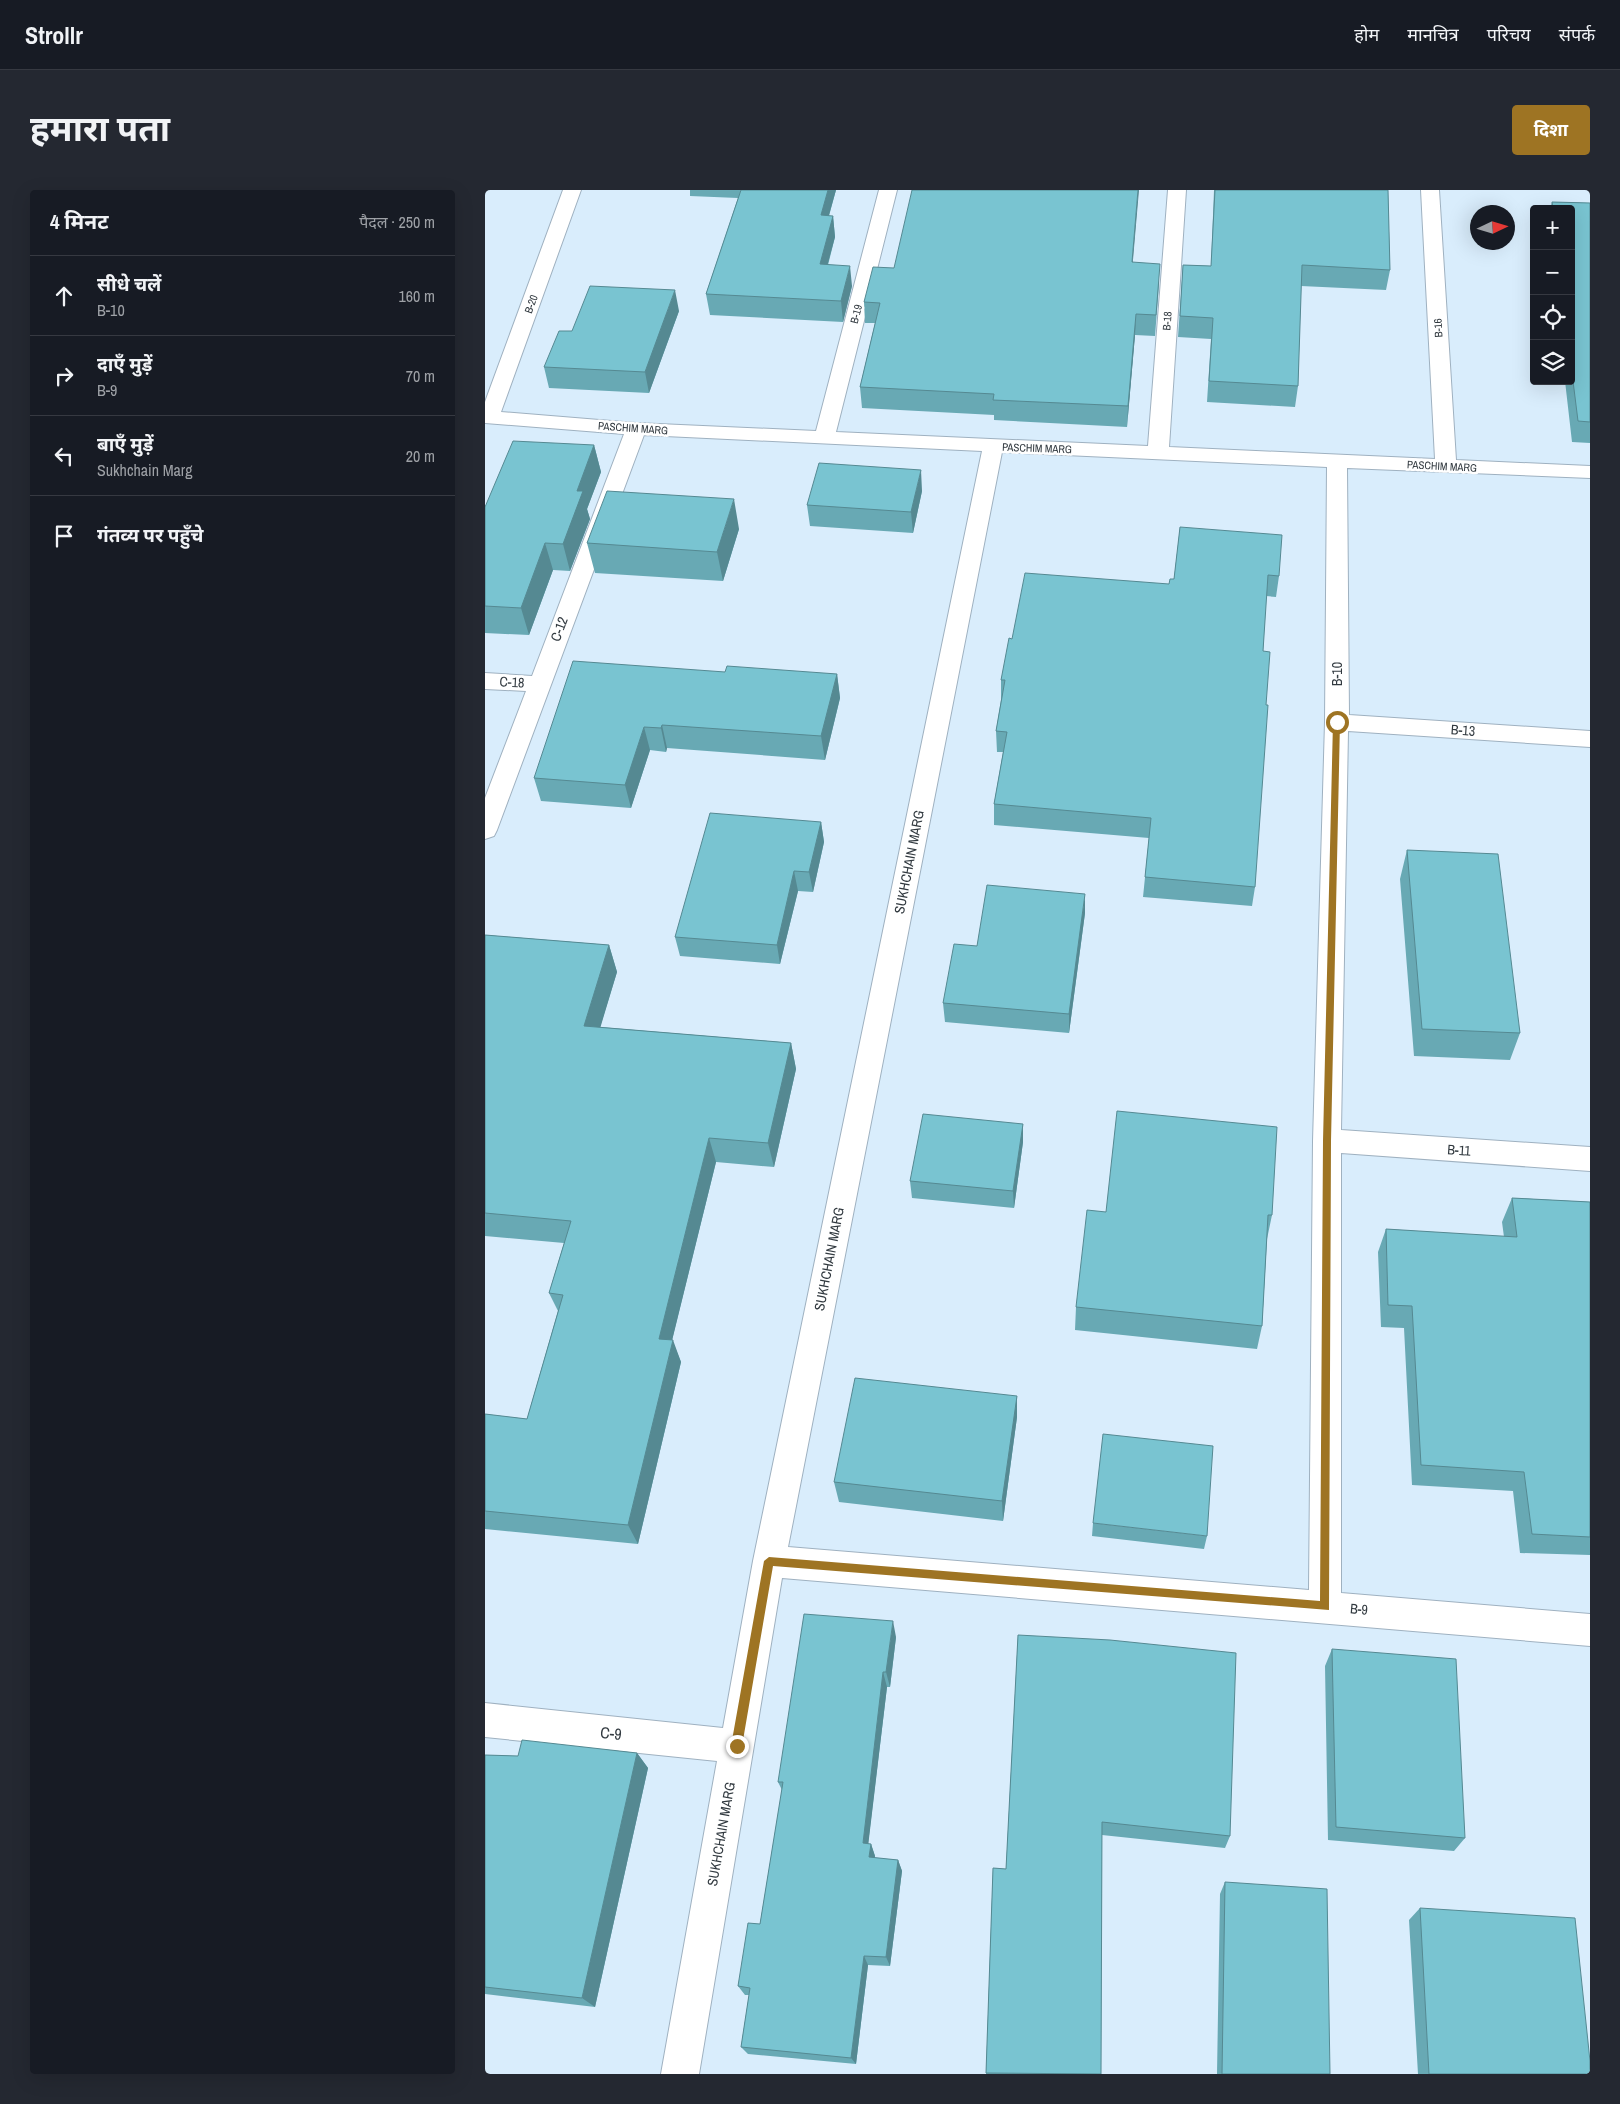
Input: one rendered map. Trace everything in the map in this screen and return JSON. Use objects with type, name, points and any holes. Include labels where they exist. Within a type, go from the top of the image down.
[{"type":"street","name":"B-20","points":[[487,417],[572,190]]},
{"type":"street","name":"B-19","points":[[824,438],[888,190]]},
{"type":"street","name":"B-18","points":[[1158,453],[1177,190]]},
{"type":"street","name":"B-16","points":[[1430,190],[1446,467]]},
{"type":"street","name":"PASCHIM MARG","points":[[487,417],[635,429],[993,447],[1590,472]]},
{"type":"street","name":"C-12","points":[[485,830],[635,429]]},
{"type":"street","name":"SUKHCHAIN MARG","points":[[680,2074],[769,1561],[993,447]]},
{"type":"street","name":"B-10","points":[[1325,1606],[1327,1141],[1337,722],[1337,461]]},
{"type":"street","name":"C-18","points":[[485,681],[539,684]]},
{"type":"street","name":"B-13","points":[[1337,722],[1590,739]]},
{"type":"street","name":"B-11","points":[[1327,1141],[1590,1159]]},
{"type":"street","name":"B-9","points":[[769,1561],[1325,1606],[1590,1630]]},
{"type":"street","name":"C-9","points":[[485,1720],[737,1746]]},
{"type":"building","points":[[741,190],[828,190],[821,215],[833,216],[820,264],[850,266],[841,301],[706,294]]},
{"type":"building","points":[[912,190],[1138,190],[1132,262],[1160,264],[1156,315],[1136,314],[1128,406],[993,400],[994,394],[860,387],[880,303],[864,302],[873,267],[894,268]]},
{"type":"building","points":[[1215,190],[1388,190],[1390,270],[1302,265],[1298,386],[1209,381],[1213,318],[1180,316],[1183,265],[1211,266]]},
{"type":"building","points":[[1552,202],[1590,203],[1590,422],[1578,421],[1574,385],[1575,205],[1552,205]]},
{"type":"building","points":[[590,286],[675,290],[645,372],[544,367],[559,331],[572,331]]},
{"type":"building","points":[[513,441],[594,445],[577,491],[583,491],[563,544],[545,543],[521,608],[485,606],[485,507]]},
{"type":"building","points":[[819,463],[921,470],[911,512],[807,505]]},
{"type":"building","points":[[607,491],[734,499],[717,552],[587,543]]},
{"type":"building","points":[[1180,527],[1282,535],[1279,576],[1268,575],[1263,651],[1270,652],[1266,705],[1268,705],[1255,887],[1145,877],[1151,818],[994,804],[1007,732],[996,731],[1005,680],[1001,680],[1009,638],[1012,639],[1025,573],[1169,584],[1170,579],[1174,579]]},
{"type":"building","points":[[573,661],[725,672],[727,666],[837,674],[821,736],[662,725],[661,728],[644,727],[625,785],[534,778]]},
{"type":"building","points":[[710,813],[821,822],[809,872],[794,871],[777,945],[675,937]]},
{"type":"building","points":[[1407,850],[1498,854],[1520,1033],[1422,1029]]},
{"type":"building","points":[[987,885],[1085,894],[1069,1014],[943,1003],[954,944],[977,946]]},
{"type":"building","points":[[485,935],[609,945],[584,1026],[791,1043],[768,1143],[709,1138],[659,1339],[673,1340],[628,1525],[485,1511],[485,1414],[527,1419],[563,1295],[549,1293],[571,1221],[485,1213]]},
{"type":"building","points":[[1117,1111],[1277,1127],[1272,1215],[1268,1215],[1262,1326],[1076,1307],[1087,1210],[1106,1212]]},
{"type":"building","points":[[923,1114],[1023,1124],[1013,1191],[910,1181]]},
{"type":"building","points":[[1512,1198],[1590,1202],[1590,1537],[1532,1534],[1524,1472],[1421,1465],[1412,1306],[1388,1305],[1386,1229],[1517,1237]]},
{"type":"building","points":[[855,1378],[1017,1396],[1002,1501],[834,1482]]},
{"type":"building","points":[[1103,1434],[1213,1446],[1207,1536],[1093,1523]]},
{"type":"building","points":[[804,1614],[893,1621],[886,1672],[883,1672],[863,1843],[871,1844],[869,1857],[898,1860],[886,1957],[864,1956],[851,2058],[741,2047],[750,1988],[738,1986],[748,1923],[760,1924],[783,1782],[778,1782]]},
{"type":"building","points":[[1018,1635],[1110,1640],[1236,1653],[1230,1836],[1102,1822],[1101,2074],[986,2073],[993,1868],[1006,1869]]},
{"type":"building","points":[[1332,1649],[1456,1659],[1465,1838],[1336,1827]]},
{"type":"building","points":[[522,1740],[637,1753],[582,1998],[485,1987],[485,1755],[518,1756]]},
{"type":"building","points":[[1225,1882],[1327,1889],[1330,2074],[1222,2074]]},
{"type":"building","points":[[1420,1908],[1575,1918],[1590,2074],[1429,2074]]},
{"type":"route","points":[[737,1746],[769,1561],[1325,1606],[1327,1141],[1337,722]]}]
